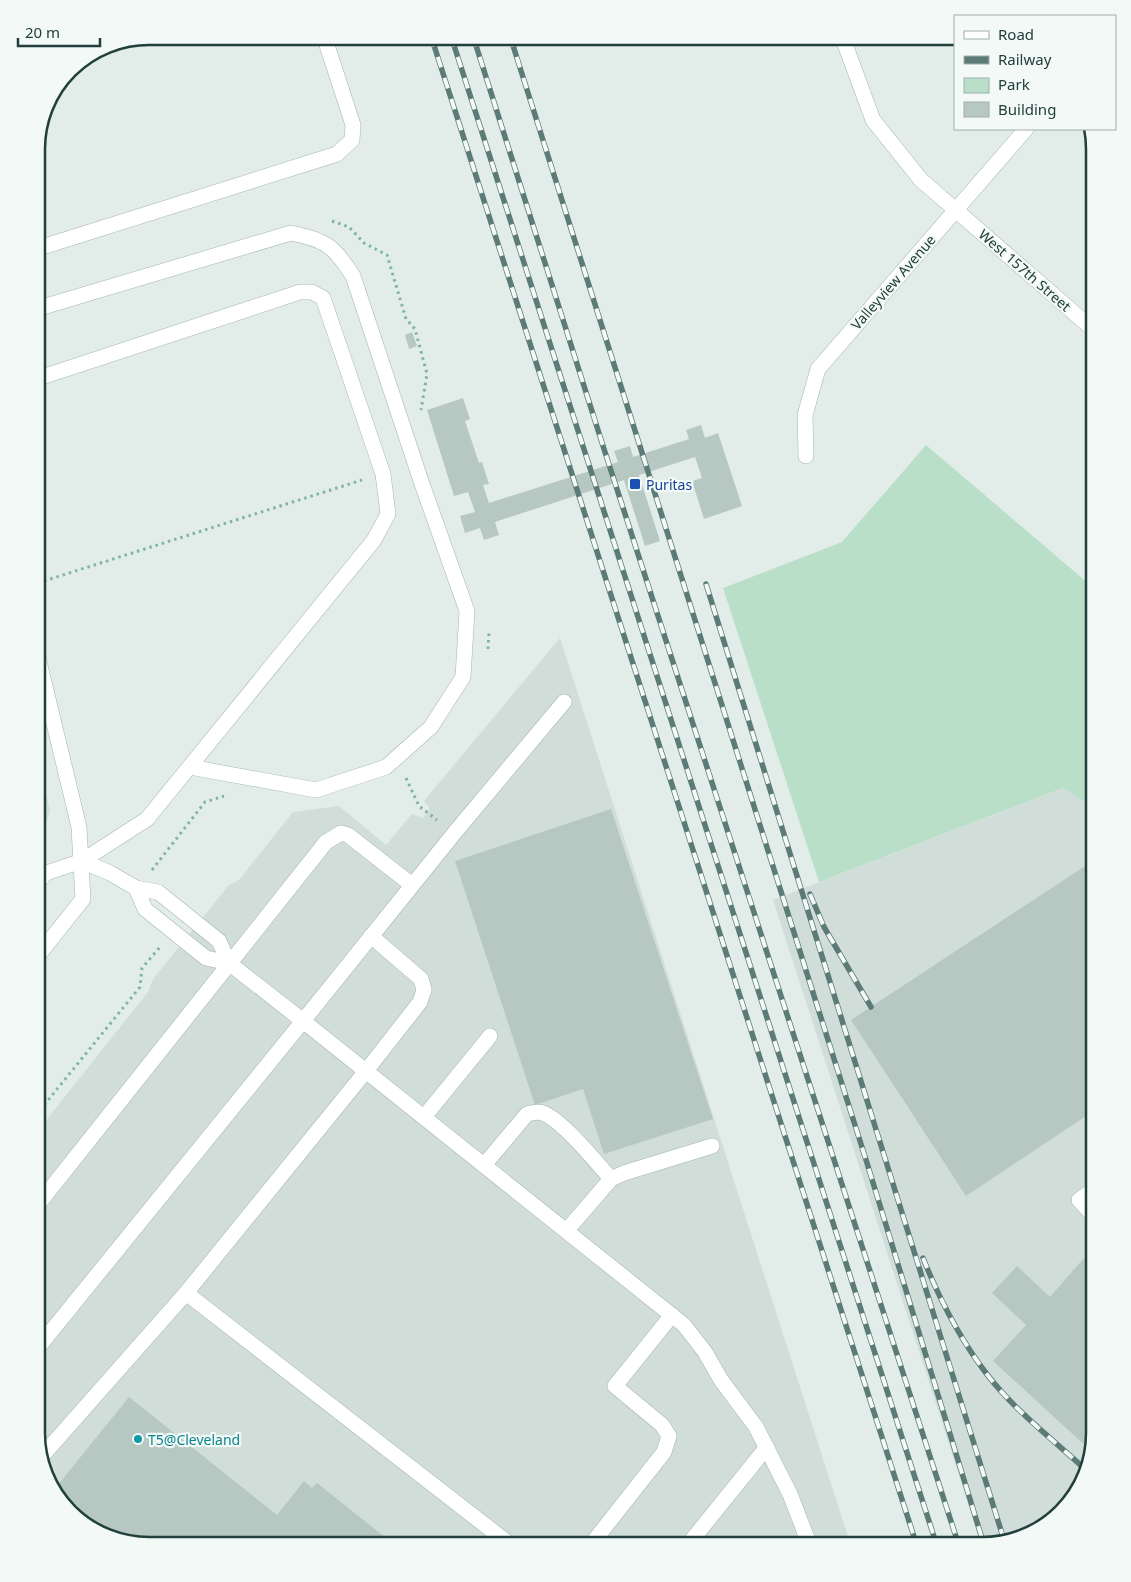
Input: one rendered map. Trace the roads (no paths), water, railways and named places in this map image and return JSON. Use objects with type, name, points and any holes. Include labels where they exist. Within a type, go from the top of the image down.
[{"type":"street","points":[[45,245],[337,154],[352,140],[353,125],[327,45]]},
{"type":"street","name":"West 157th Street","points":[[845,45],[873,120],[921,180],[1086,323]]},
{"type":"street","name":"Valleyview Avenue","points":[[806,456],[806,415],[818,369],[1025,130]]},
{"type":"street","points":[[45,306],[290,233],[315,238],[337,252],[353,276],[421,481],[468,611],[463,677],[431,728],[386,767],[316,790],[190,767]]},
{"type":"street","points":[[45,376],[300,292],[312,292],[323,298],[373,442],[383,474],[388,514],[379,531],[147,819],[82,861],[45,874]]},
{"type":"street","points":[[45,702],[79,827],[83,899],[45,947]]},
{"type":"street","points":[[45,1339],[412,885],[564,702]]},
{"type":"street","points":[[45,1196],[228,963],[326,842],[333,836],[341,833],[348,835],[412,885]]},
{"type":"street","points":[[82,861],[110,873],[136,888],[158,892],[219,942],[228,963]]},
{"type":"street","points":[[136,888],[145,908],[206,958],[228,963],[567,1230],[684,1326],[705,1352],[721,1380],[756,1427],[767,1446],[806,1537]]},
{"type":"street","points":[[47,1450],[186,1293],[420,1002],[424,990],[421,979],[371,936]]},
{"type":"street","points":[[424,1117],[490,1036]]},
{"type":"street","points":[[484,1165],[527,1114],[536,1112],[544,1114],[578,1142],[611,1179]]},
{"type":"street","points":[[567,1230],[611,1179],[624,1173],[712,1146]]},
{"type":"street","points":[[1086,1195],[1079,1200],[1086,1207]]},
{"type":"street","points":[[186,1293],[500,1537]]},
{"type":"street","points":[[597,1537],[664,1452],[669,1436],[662,1425],[615,1386],[672,1316]]},
{"type":"street","points":[[694,1537],[767,1446]]},
{"type":"railway","points":[[434,45],[914,1537]]},
{"type":"railway","points":[[454,45],[934,1537]]},
{"type":"railway","points":[[476,45],[604,449],[956,1537]]},
{"type":"railway","points":[[513,45],[867,1163],[982,1537]]},
{"type":"railway","points":[[706,584],[1002,1534]]},
{"type":"railway","points":[[810,894],[824,927],[871,1007]]},
{"type":"railway","points":[[923,1258],[951,1318],[967,1346],[986,1373],[1020,1411],[1080,1465]]},
{"type":"place","name":"Puritas","points":[[635,484]]},
{"type":"place","name":"T5@Cleveland","points":[[138,1439]]}]
